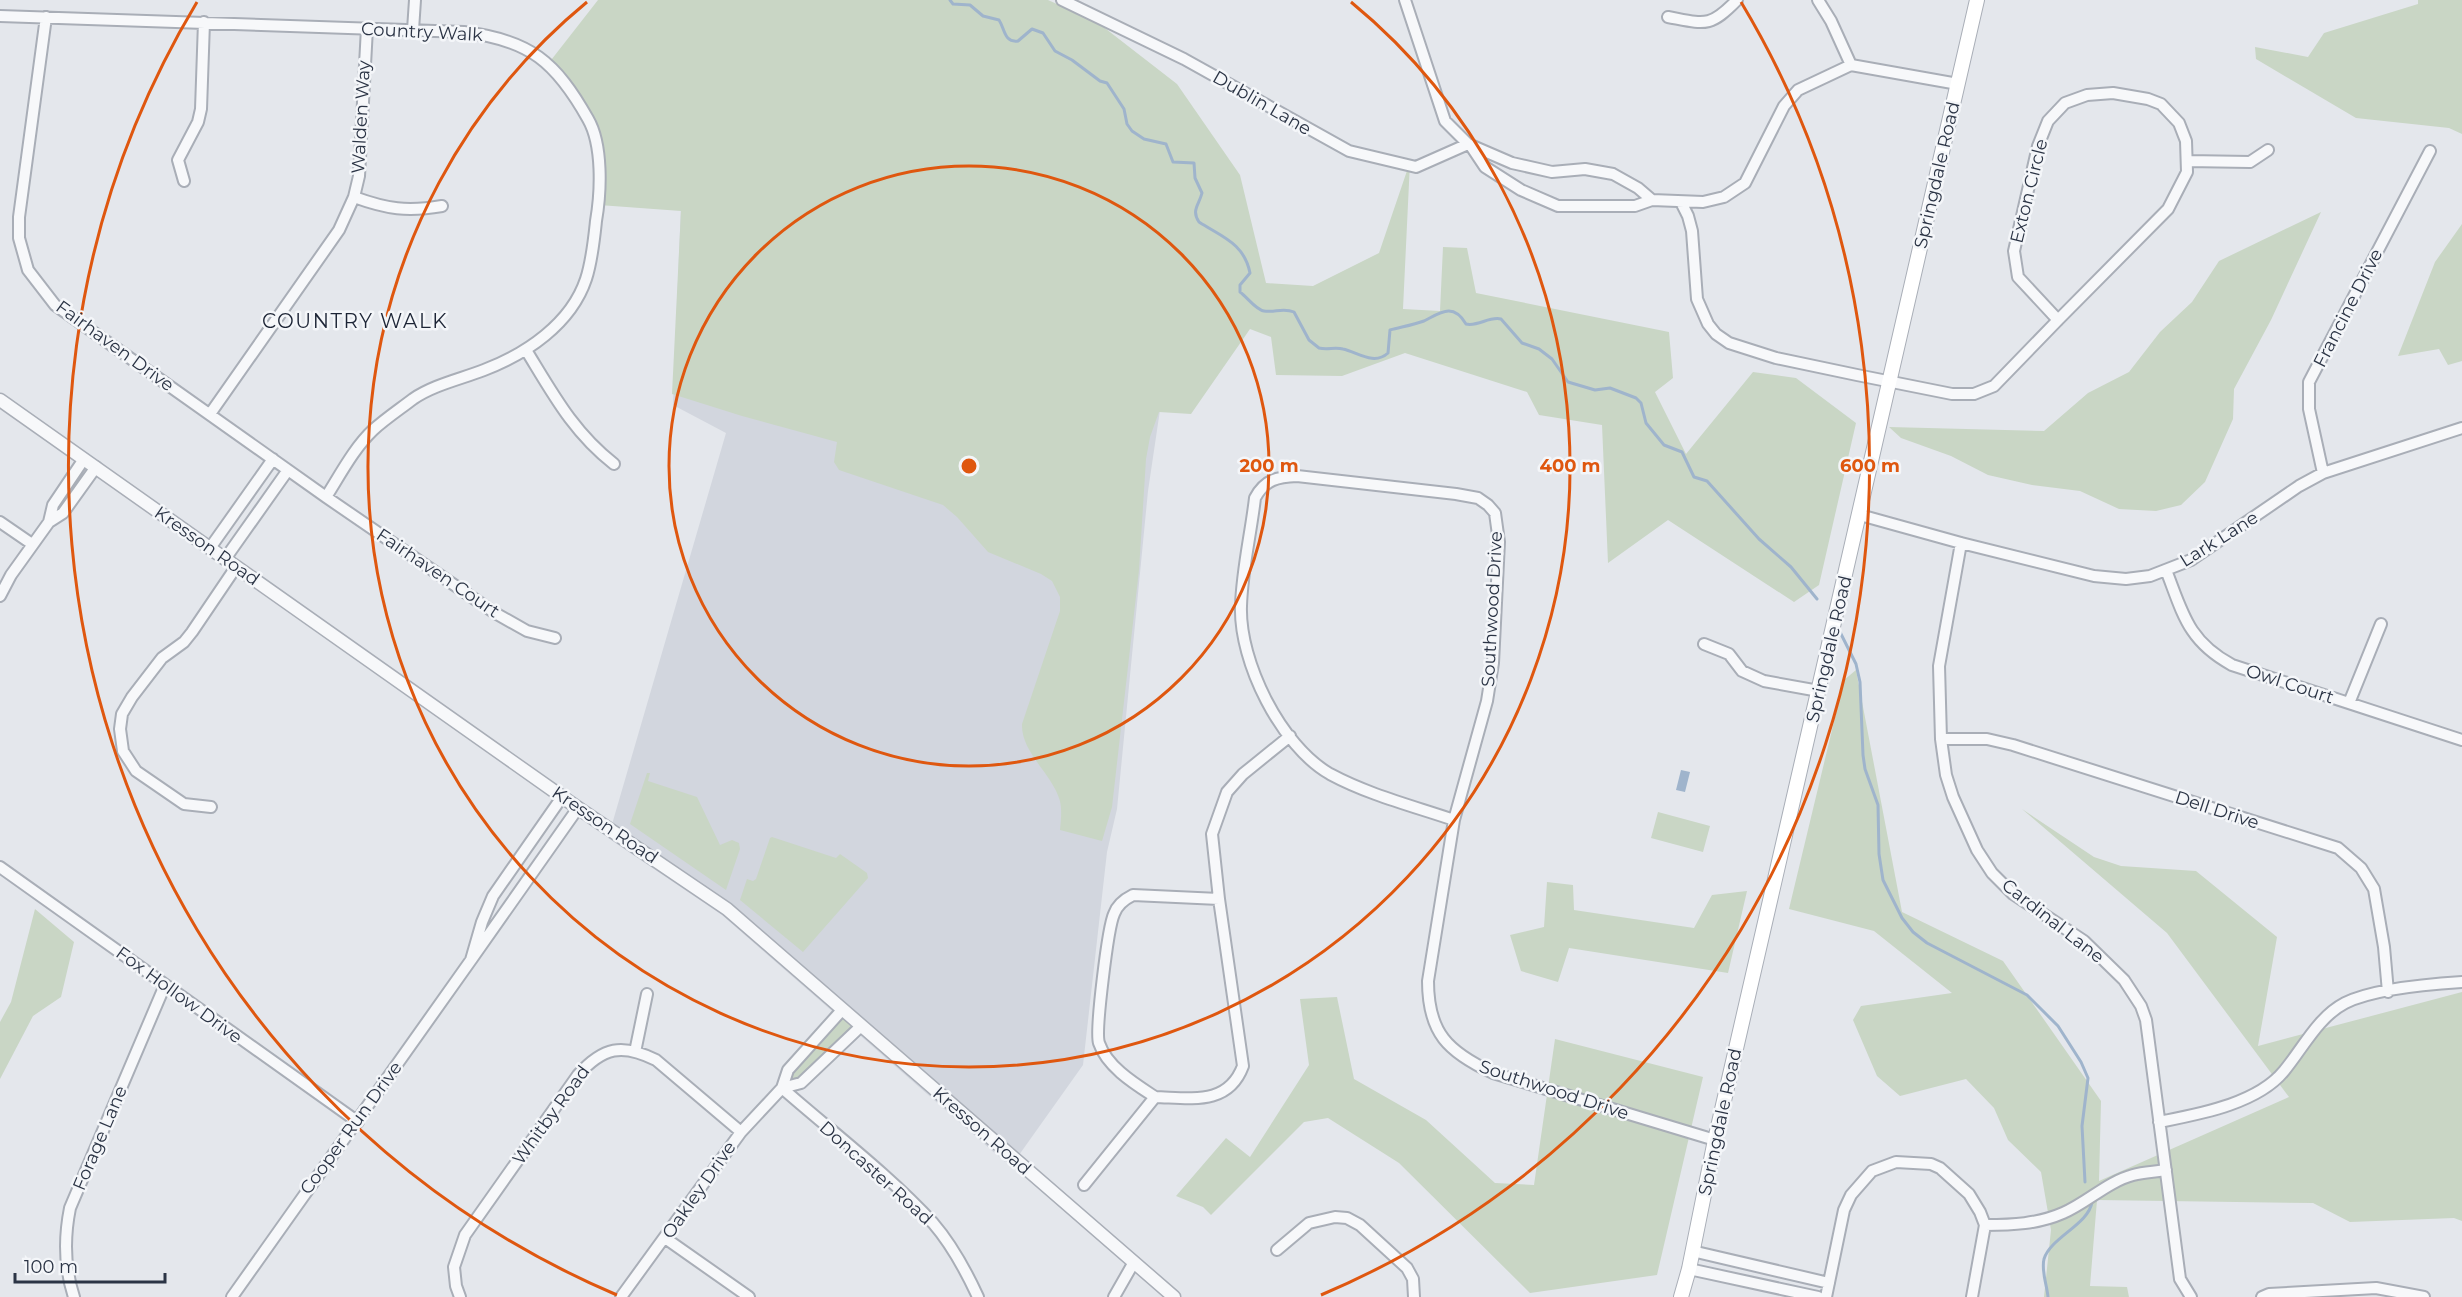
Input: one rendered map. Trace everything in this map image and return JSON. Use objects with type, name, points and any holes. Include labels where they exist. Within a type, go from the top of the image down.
[{"type":"main road","name":"Springdale Road","points":[[1681,1297],[1977,0]]},
{"type":"street","points":[[413,30],[416,0]]},
{"type":"street","name":"Dublin Lane","points":[[1062,0],[1184,59],[1348,151],[1416,167],[1470,145]]},
{"type":"street","points":[[1405,0],[1445,121],[1470,145],[1485,167],[1521,190],[1558,206],[1635,206],[1652,200],[1703,202],[1734,193],[1745,183],[1784,106],[1798,90],[1851,65],[1958,84]]},
{"type":"street","points":[[1668,17],[1699,23],[1714,21],[1737,0]]},
{"type":"street","points":[[1818,0],[1831,21],[1851,65]]},
{"type":"street","name":"Country Walk","points":[[0,16],[367,28],[488,35],[528,49],[548,64],[570,88],[590,122],[597,141],[599,206],[586,281],[569,312],[552,330],[526,350],[486,370],[415,397],[372,431],[326,496]]},
{"type":"street","name":"Fairhaven Drive","points":[[46,17],[19,217],[19,237],[28,270],[55,305],[273,459]]},
{"type":"street","points":[[184,181],[178,160],[198,122],[204,22]]},
{"type":"street","name":"Walden Way","points":[[210,414],[339,230],[354,197],[361,157],[367,28]]},
{"type":"street","name":"Exton Circle","points":[[1681,202],[1692,231],[1697,299],[1701,311],[1716,334],[1729,343],[1749,350],[1891,382],[1952,394],[1974,394],[1994,386],[2058,321],[2168,209],[2187,172],[2186,141],[2179,123],[2161,104],[2148,99],[2113,93],[2087,95],[2065,103],[2048,121],[2038,146],[2014,251],[2018,277],[2058,321]]},
{"type":"street","points":[[1470,145],[1512,163],[1552,172],[1585,169],[1613,174],[1638,188],[1652,200]]},
{"type":"street","points":[[2187,161],[2250,162],[2268,150]]},
{"type":"street","name":"Francine Drive","points":[[2324,473],[2309,409],[2309,382],[2430,151]]},
{"type":"street","points":[[354,197],[376,205],[411,211],[442,206]]},
{"type":"street","points":[[526,350],[564,412],[592,447],[614,464]]},
{"type":"street","name":"Kresson Road","points":[[0,400],[578,808],[727,909],[1174,1297]]},
{"type":"street","name":"Lark Lane","points":[[1860,515],[2094,576],[2126,579],[2150,576],[2191,560],[2299,486],[2324,473],[2462,428]]},
{"type":"street","points":[[49,522],[53,505],[84,459]]},
{"type":"street","points":[[210,548],[273,459],[326,496]]},
{"type":"street","points":[[0,596],[32,544],[49,522],[63,513],[96,467]]},
{"type":"street","points":[[211,807],[184,804],[136,771],[123,751],[121,721],[125,707],[154,667],[192,632],[288,470]]},
{"type":"street","name":"Southwood Drive","points":[[1454,820],[1368,792],[1328,773],[1304,754],[1267,702],[1254,676],[1244,637],[1241,608],[1256,498],[1260,489],[1277,477],[1297,476],[1456,494],[1478,498],[1495,513],[1499,534],[1493,663],[1487,701],[1454,820],[1428,981],[1431,1018],[1445,1040],[1468,1062],[1493,1072],[1716,1140]]},
{"type":"street","name":"Fairhaven Court","points":[[326,496],[495,613],[526,631],[555,638]]},
{"type":"street","points":[[0,522],[32,544]]},
{"type":"street","name":"Cardinal Lane","points":[[1961,543],[1940,666],[1941,738],[1946,775],[1977,850],[1992,873],[2013,894],[2084,941],[2124,980],[2141,1006],[2146,1020],[2180,1279],[2191,1297]]},
{"type":"street","name":"Owl Court","points":[[2166,570],[2189,628],[2217,657],[2232,665],[2462,740]]},
{"type":"street","points":[[2349,704],[2381,624]]},
{"type":"street","points":[[1704,644],[1729,654],[1742,671],[1764,681],[1818,691]]},
{"type":"street","points":[[1219,899],[1133,895],[1125,899],[1113,916],[1098,1020],[1098,1041],[1113,1064],[1155,1097],[1216,1096],[1229,1089],[1238,1079],[1243,1066],[1212,834],[1227,792],[1243,774],[1290,736]]},
{"type":"street","name":"Dell Drive","points":[[1941,738],[1987,739],[2013,746],[2338,848],[2361,868],[2374,889],[2384,947],[2388,992]]},
{"type":"street","name":"Cooper Run Drive","points":[[471,960],[482,922],[493,896],[562,796]]},
{"type":"street","name":"Cooper Run Drive","points":[[232,1297],[578,808]]},
{"type":"street","name":"Fox Hollow Drive","points":[[0,867],[358,1122]]},
{"type":"street","points":[[2159,1122],[2220,1108],[2249,1096],[2283,1073],[2327,1015],[2345,1003],[2364,996],[2462,982]]},
{"type":"street","name":"Forage Lane","points":[[74,1297],[66,1262],[65,1234],[70,1208],[165,985]]},
{"type":"street","points":[[635,1052],[647,994]]},
{"type":"street","points":[[782,1088],[788,1070],[842,1010]]},
{"type":"street","points":[[782,1088],[801,1083],[861,1026]]},
{"type":"street","name":"Whitby Road","points":[[460,1297],[454,1267],[465,1234],[578,1075],[593,1058],[604,1053],[624,1050],[656,1060],[741,1132]]},
{"type":"street","name":"Oakley Drive","points":[[621,1297],[741,1132],[782,1088]]},
{"type":"street","name":"Doncaster Road","points":[[782,1088],[908,1198],[933,1224],[968,1273],[978,1297]]},
{"type":"street","points":[[1084,1185],[1155,1097]]},
{"type":"street","points":[[1826,1297],[1844,1210],[1851,1195],[1862,1181],[1884,1166],[1896,1162],[1931,1164],[1940,1168],[1969,1194],[1980,1212],[1985,1225],[1972,1297]]},
{"type":"street","points":[[1985,1225],[2019,1225],[2048,1218],[2064,1213],[2115,1182],[2134,1174],[2166,1170]]},
{"type":"street","points":[[1277,1250],[1309,1223],[1335,1217],[1347,1218],[1360,1225],[1407,1268],[1413,1279],[1414,1297]]},
{"type":"street","points":[[666,1238],[749,1297]]},
{"type":"street","points":[[1692,1251],[1829,1283]]},
{"type":"street","points":[[1114,1297],[1134,1262]]},
{"type":"street","points":[[1689,1269],[1818,1297]]},
{"type":"street","points":[[2262,1297],[2269,1294],[2345,1293],[2376,1288],[2424,1297]]},
{"type":"shaded area","points":[[681,205],[1168,356],[1148,491],[1117,809],[1107,852],[1083,1065],[1019,1155],[1005,1162],[722,915],[608,838],[726,433],[673,405]]},
{"type":"green space","points":[[598,0],[1048,0],[1097,22],[1177,84],[1240,175],[1266,283],[1313,286],[1379,253],[1410,162],[1403,309],[1440,311],[1443,247],[1467,248],[1476,293],[1669,332],[1673,378],[1655,392],[1686,454],[1753,372],[1796,378],[1856,423],[1819,585],[1794,602],[1668,520],[1608,563],[1602,425],[1539,415],[1527,392],[1405,353],[1342,376],[1276,375],[1271,337],[1250,329],[1191,414],[1159,412],[1150,437],[1146,459],[1139,570],[1112,807],[1102,841],[1060,830],[1060,801],[1051,781],[1026,744],[1022,724],[1060,611],[1060,597],[1052,581],[1041,574],[988,552],[957,517],[943,505],[839,470],[834,462],[837,442],[672,394],[681,211],[599,205],[597,141],[548,64]]},
{"type":"green space","points":[[2418,0],[2462,0],[2462,134],[2449,128],[2356,118],[2256,59],[2255,47],[2308,57],[2324,33],[2418,4]]},
{"type":"green space","points":[[2321,212],[2271,320],[2234,389],[2233,419],[2205,482],[2181,505],[2156,511],[2119,509],[2080,491],[2032,485],[1988,475],[1951,456],[1901,438],[1889,427],[2044,431],[2088,393],[2129,372],[2160,332],[2192,302],[2219,261]]},
{"type":"green space","points":[[2462,224],[2462,361],[2448,365],[2439,349],[2398,356],[2435,262]]},
{"type":"green space","points":[[1856,670],[1902,912],[2003,961],[2101,1101],[2099,1181],[2289,1097],[2167,933],[2022,809],[2094,857],[2121,866],[2196,871],[2277,937],[2258,1046],[2462,992],[2462,1221],[2454,1218],[2350,1222],[2313,1203],[2097,1200],[2090,1286],[2127,1287],[2129,1297],[2044,1297],[2051,1230],[2041,1172],[2008,1140],[1994,1108],[1966,1079],[1900,1096],[1877,1076],[1853,1020],[1861,1006],[1952,993],[1874,931],[1789,909],[1844,680]]},
{"type":"green space","points":[[647,773],[650,773],[648,781],[697,797],[720,845],[732,840],[739,843],[740,849],[726,890],[630,824]]},
{"type":"green space","points":[[1658,812],[1710,826],[1703,852],[1651,838]]},
{"type":"green space","points":[[772,837],[836,858],[840,854],[867,873],[868,878],[803,952],[740,900],[747,879],[753,881],[756,879]]},
{"type":"green space","points":[[1547,882],[1573,885],[1574,910],[1694,928],[1712,895],[1747,891],[1728,973],[1569,948],[1558,982],[1521,971],[1510,935],[1544,927]]},
{"type":"green space","points":[[35,909],[74,942],[61,997],[33,1016],[0,1079],[0,1022],[11,1002]]},
{"type":"green space","points":[[1337,997],[1354,1079],[1426,1120],[1495,1183],[1534,1185],[1555,1039],[1703,1077],[1657,1275],[1530,1293],[1399,1163],[1328,1118],[1304,1122],[1211,1215],[1203,1207],[1176,1196],[1226,1138],[1250,1157],[1309,1065],[1300,999]]},
{"type":"green space","points":[[842,1010],[861,1026],[801,1083],[782,1088],[788,1070]]},
{"type":"water","points":[[1681,770],[1690,772],[1685,792],[1676,790]]},
{"type":"waterway","points":[[950,0],[953,4],[970,5],[983,16],[999,20],[1010,40],[1018,41],[1032,29],[1043,33],[1055,51],[1072,60],[1100,81],[1107,83],[1124,109],[1127,124],[1132,131],[1144,139],[1166,144],[1173,162],[1194,163],[1195,178],[1202,193],[1196,211],[1197,218],[1199,222],[1231,242],[1243,254],[1250,273],[1240,285],[1240,292],[1258,308],[1268,311],[1294,312],[1309,340],[1319,348],[1343,349],[1371,358],[1383,357],[1388,353],[1390,330],[1424,321],[1446,311],[1456,313],[1466,324],[1470,325],[1501,319],[1522,343],[1539,349],[1552,359],[1568,382],[1595,390],[1610,388],[1636,398],[1641,403],[1646,423],[1664,445],[1682,452],[1694,477],[1707,481],[1759,539],[1791,567],[1817,599]]},
{"type":"waterway","points":[[1840,632],[1856,664],[1860,682],[1863,755],[1865,769],[1878,805],[1879,854],[1883,880],[1902,918],[1913,932],[1927,943],[2027,995],[2058,1026],[2081,1062],[2088,1078],[2082,1126],[2085,1182]]},
{"type":"waterway","points":[[2048,1297],[2044,1259],[2054,1244],[2084,1217],[2092,1202]]},
{"type":"district","name":"COUNTRY WALK","points":[[355,321]]}]
